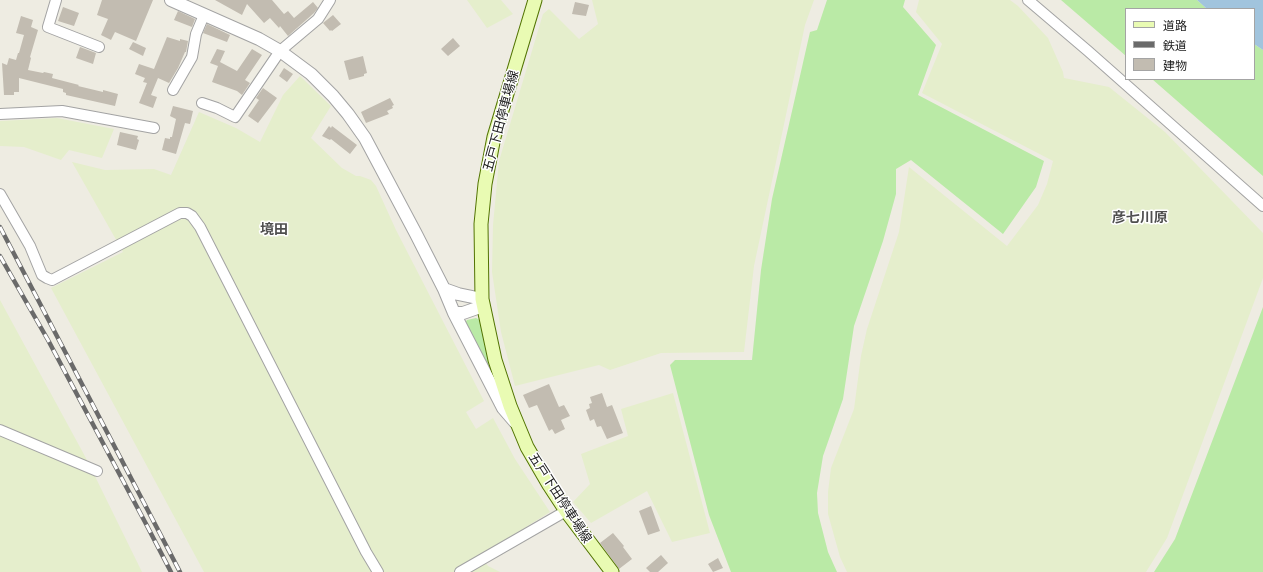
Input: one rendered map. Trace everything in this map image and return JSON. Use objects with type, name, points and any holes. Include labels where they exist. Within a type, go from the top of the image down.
[{"type":"main road","name":"五戸下田停車場線","points":[[536,0],[494,137],[485,184],[481,224],[483,302],[495,360],[517,425],[527,446],[549,485],[566,511],[612,572]]},
{"type":"street","points":[[56,0],[48,27],[99,46]]},
{"type":"street","points":[[171,0],[259,39],[280,51],[311,74],[333,96],[348,114],[365,138],[416,234],[444,289],[454,313],[503,408],[517,425]]},
{"type":"street","points":[[202,103],[217,108],[235,117],[280,51],[318,19],[330,0]]},
{"type":"street","points":[[1028,0],[1263,206]]},
{"type":"street","points":[[173,90],[192,57],[196,34],[204,15]]},
{"type":"street","points":[[0,114],[62,112],[154,128]]},
{"type":"street","points":[[0,194],[30,246],[42,275],[52,280],[180,213],[186,213],[192,216],[200,226],[366,552],[378,572]]},
{"type":"street","points":[[444,289],[483,302]]},
{"type":"street","points":[[454,313],[463,313],[483,302]]},
{"type":"street","points":[[0,430],[97,472]]},
{"type":"street","points":[[460,572],[566,511]]},
{"type":"green space","points":[[467,0],[501,0],[513,14],[487,28]]},
{"type":"green space","points":[[592,0],[814,0],[805,25],[754,266],[744,352],[661,353],[610,370],[599,365],[515,386],[501,332],[492,272],[493,225],[499,161],[543,14],[549,9],[579,39],[598,24]]},
{"type":"green space","points":[[827,0],[905,0],[903,7],[936,45],[918,95],[1044,161],[1036,187],[1003,234],[911,160],[896,169],[896,194],[883,241],[854,326],[843,399],[823,456],[817,493],[818,513],[828,552],[837,572],[731,572],[709,515],[670,365],[675,360],[752,360],[761,270],[772,199],[810,32],[817,30]]},
{"type":"green space","points":[[919,0],[1010,0],[1018,6],[1048,38],[1063,72],[1064,78],[1109,87],[1165,132],[1263,233],[1263,278],[1167,538],[1146,572],[847,572],[840,557],[828,514],[828,492],[831,468],[854,409],[861,356],[867,329],[899,232],[909,167],[1007,246],[1038,205],[1047,184],[1053,161],[922,93],[942,44],[916,12]]},
{"type":"green space","points":[[1061,0],[1197,0],[1206,8],[1125,8],[1125,55]]},
{"type":"green space","points":[[1255,45],[1263,50],[1263,176],[1153,80],[1255,80]]},
{"type":"green space","points":[[300,76],[331,106],[311,138],[342,168],[356,176],[371,180],[376,186],[396,230],[484,401],[466,412],[476,429],[493,418],[515,459],[550,512],[480,556],[488,566],[500,572],[204,572],[51,288],[123,252],[72,162],[105,170],[154,169],[171,175],[199,112],[236,128],[260,142],[283,95]]},
{"type":"green space","points":[[57,118],[114,129],[102,158],[69,150],[61,160],[24,147],[0,146],[0,121]]},
{"type":"green space","points":[[0,300],[87,460],[142,572],[0,572]]},
{"type":"green space","points":[[1263,307],[1263,572],[1154,572],[1175,539]]},
{"type":"green space","points":[[476,318],[480,320],[490,367],[486,368],[464,324],[467,320]]},
{"type":"green space","points":[[673,393],[710,533],[672,542],[647,491],[591,523],[573,502],[590,484],[581,454],[628,436],[621,409]]},
{"type":"water","points":[[1197,0],[1263,0],[1263,50],[1255,45],[1255,8],[1206,8]]},
{"type":"building","points":[[102,0],[153,0],[136,41],[115,32],[111,40],[101,35],[108,19],[97,15]]},
{"type":"building","points":[[215,0],[272,0],[284,14],[288,11],[294,18],[313,2],[318,8],[288,36],[280,26],[279,28],[270,18],[264,23],[247,4],[242,15]]},
{"type":"building","points":[[575,2],[589,5],[586,16],[572,14]]},
{"type":"building","points":[[63,7],[79,13],[74,26],[58,21]]},
{"type":"building","points":[[178,11],[195,19],[192,27],[174,20]]},
{"type":"building","points":[[333,15],[341,24],[330,31],[323,23]]},
{"type":"building","points":[[21,16],[33,20],[31,27],[38,30],[30,57],[28,70],[53,74],[52,78],[79,85],[78,86],[118,94],[115,106],[66,95],[66,93],[63,92],[63,89],[19,78],[19,92],[14,92],[14,95],[4,95],[2,63],[7,65],[9,58],[16,60],[19,53],[24,35],[16,33]]},
{"type":"building","points":[[207,24],[230,35],[227,42],[203,33]]},
{"type":"building","points":[[167,37],[180,41],[180,39],[188,41],[186,52],[169,83],[158,78],[151,95],[157,97],[153,108],[139,103],[147,83],[143,82],[145,78],[135,74],[139,64],[154,69]]},
{"type":"building","points":[[453,38],[460,46],[448,56],[441,49]]},
{"type":"building","points":[[133,42],[146,48],[143,56],[129,49]]},
{"type":"building","points":[[80,47],[96,53],[93,64],[76,58]]},
{"type":"building","points":[[217,49],[225,51],[220,62],[237,71],[252,49],[262,55],[245,80],[250,83],[242,95],[237,91],[212,82],[218,66],[210,63]]},
{"type":"building","points":[[363,56],[367,73],[364,74],[364,76],[349,80],[344,61]]},
{"type":"building","points":[[284,68],[293,74],[287,82],[279,76]]},
{"type":"building","points":[[263,88],[277,98],[258,123],[248,116],[259,100],[256,98]]},
{"type":"building","points":[[390,98],[394,105],[392,106],[393,108],[387,111],[389,114],[366,123],[361,112]]},
{"type":"building","points":[[173,106],[193,111],[190,124],[185,123],[176,154],[162,150],[165,138],[170,139],[170,137],[172,137],[176,119],[170,116]]},
{"type":"building","points":[[329,126],[331,128],[332,126],[357,145],[350,154],[331,139],[330,140],[322,136]]},
{"type":"building","points":[[120,132],[138,136],[137,139],[139,140],[136,150],[117,145]]},
{"type":"building","points":[[549,384],[559,407],[564,405],[570,416],[561,420],[565,429],[555,434],[552,429],[549,431],[537,405],[529,408],[523,395]]},
{"type":"building","points":[[602,393],[607,407],[612,405],[623,433],[607,439],[601,426],[597,427],[594,419],[590,421],[586,410],[590,408],[589,404],[592,403],[590,397]]},
{"type":"building","points":[[651,506],[660,531],[648,535],[639,511]]},
{"type":"building","points":[[613,533],[624,546],[623,547],[632,559],[619,569],[600,543]]},
{"type":"building","points":[[661,555],[668,563],[658,572],[650,572],[646,568]]},
{"type":"building","points":[[718,558],[723,568],[713,572],[708,564]]},
{"type":"railway","points":[[0,227],[180,572]]},
{"type":"railway","points":[[0,256],[48,340],[171,572]]},
{"type":"district","name":"彦七川原","points":[[1140,218]]},
{"type":"district","name":"境田","points":[[274,230]]}]
